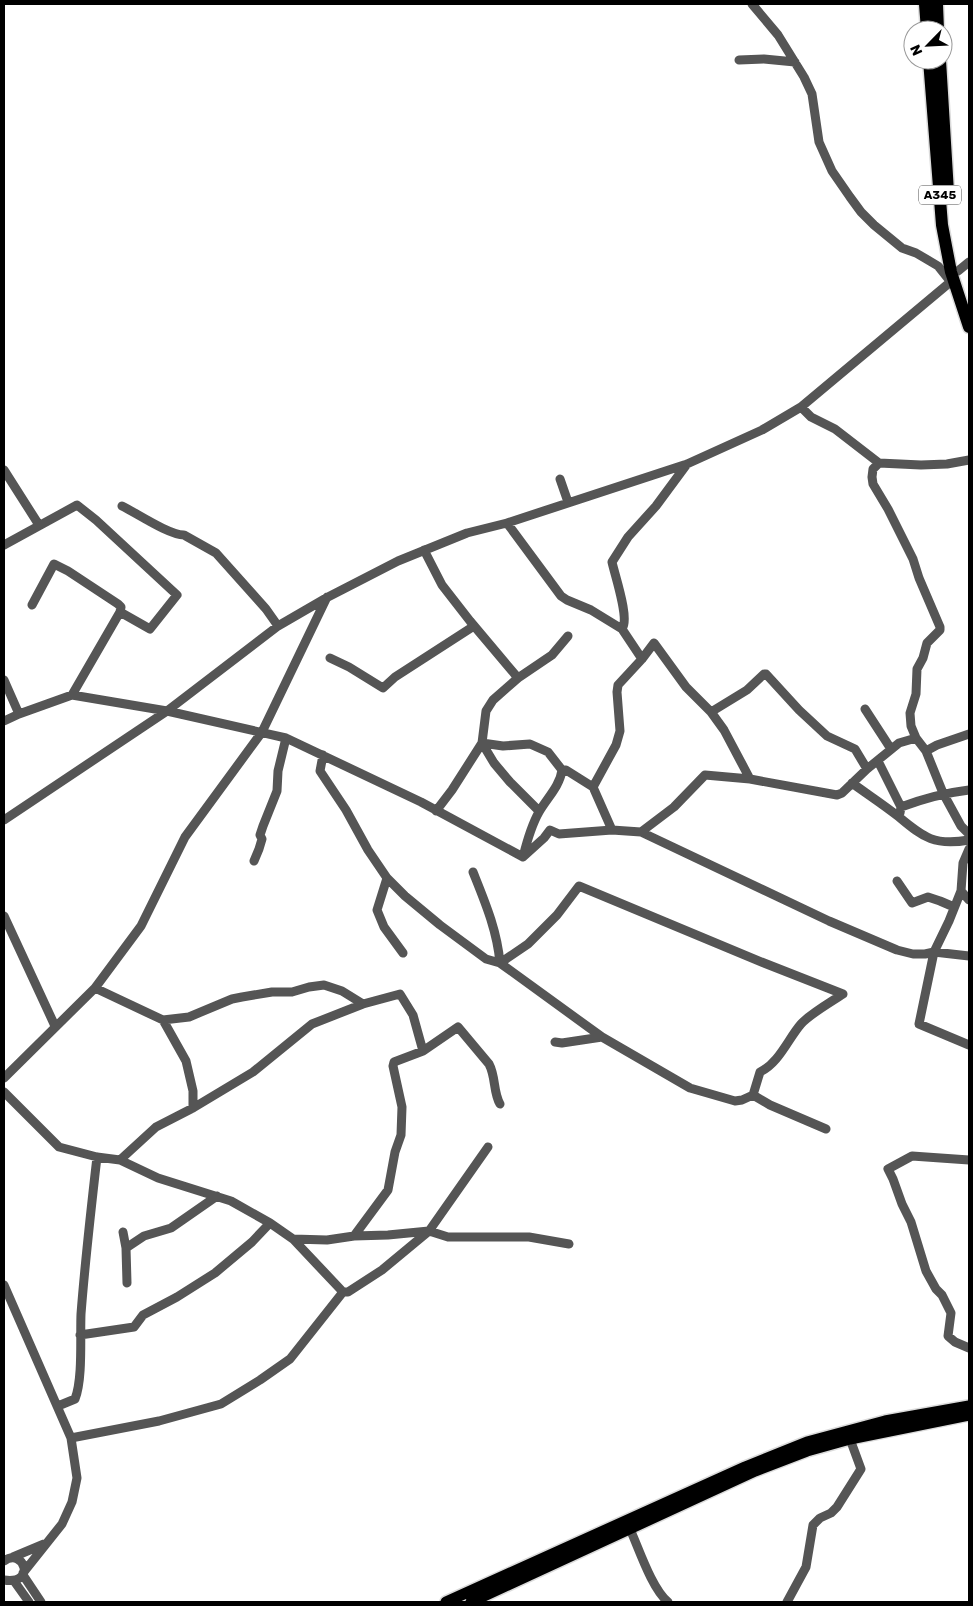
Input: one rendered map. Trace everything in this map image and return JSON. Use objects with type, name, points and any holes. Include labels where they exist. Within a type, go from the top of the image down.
[{"type":"highway","points":[[925,4],[926,20]]},
{"type":"highway","points":[[937,4],[938,20]]},
{"type":"highway","name":"A345","points":[[930,70],[942,225],[949,262],[969,327]]},
{"type":"highway","name":"A345","points":[[941,70],[954,277],[969,307]]},
{"type":"main road","points":[[446,1602],[736,1471],[807,1442],[885,1421],[969,1406]]},
{"type":"main road","points":[[471,1602],[755,1472],[807,1451],[850,1439],[969,1415]]},
{"type":"street","points":[[752,4],[778,35],[804,77],[812,94],[819,142],[832,171],[861,212],[902,248],[916,253],[954,277]]},
{"type":"street","points":[[740,60],[764,59],[795,62]]},
{"type":"street","points":[[4,820],[167,710],[278,626],[328,597],[398,561],[467,533],[507,523],[687,464],[762,430],[801,407],[954,277],[969,262]]},
{"type":"street","points":[[801,407],[811,417],[835,429],[879,463],[921,465],[947,464],[969,460]]},
{"type":"street","points":[[879,463],[873,469],[873,484],[913,559],[940,627],[940,630],[927,643],[926,652],[917,669],[916,694],[910,713],[911,726],[916,738],[926,751],[943,793],[961,826],[969,834]]},
{"type":"street","points":[[622,629],[625,625],[625,616],[612,562],[628,537],[656,506],[687,464]]},
{"type":"street","points":[[4,470],[39,525]]},
{"type":"street","points":[[560,480],[568,502]]},
{"type":"street","points":[[4,545],[77,505],[96,520],[177,595],[150,629],[120,612]]},
{"type":"street","points":[[122,506],[179,535],[184,535],[216,553],[266,609],[278,626]]},
{"type":"street","points":[[507,523],[562,596],[591,610],[622,629],[642,660]]},
{"type":"street","points":[[424,550],[442,585],[518,678]]},
{"type":"street","points":[[32,605],[54,564],[68,571],[120,607],[120,612],[72,695]]},
{"type":"street","points":[[4,1078],[94,988],[140,926],[185,837],[262,732],[328,597]]},
{"type":"street","points":[[330,658],[349,667],[383,688],[395,676],[474,626]]},
{"type":"street","points":[[436,811],[482,743],[486,711],[493,700],[518,678],[552,655],[568,636]]},
{"type":"street","points":[[593,787],[616,745],[620,731],[616,692],[618,685],[642,660],[653,644],[656,643],[686,687],[711,712],[724,730],[750,779]]},
{"type":"street","points":[[711,712],[747,690],[766,674],[799,710],[827,736],[854,749],[867,769]]},
{"type":"street","points":[[4,680],[19,714]]},
{"type":"street","points":[[4,720],[72,695],[167,710],[286,738],[436,811],[523,858]]},
{"type":"street","points":[[865,709],[891,749]]},
{"type":"street","points":[[926,751],[937,745],[969,734]]},
{"type":"street","points":[[254,861],[262,838],[260,835],[277,791],[278,771],[286,738]]},
{"type":"street","points":[[641,832],[674,806],[703,776],[709,774],[750,779],[837,796],[898,743],[916,738]]},
{"type":"street","points":[[482,743],[503,746],[530,744],[548,752],[562,770],[566,770],[593,787],[612,830]]},
{"type":"street","points":[[482,743],[494,763],[539,812]]},
{"type":"street","points":[[322,755],[320,771],[387,878],[405,896],[486,959],[500,963],[602,1037],[690,1088],[735,1101],[753,1095],[760,1072],[765,1070],[786,1046],[802,1023],[843,994],[579,886],[557,915],[528,944],[500,963]]},
{"type":"street","points":[[878,761],[901,807],[900,818]]},
{"type":"street","points":[[523,858],[528,835],[539,812],[561,778],[562,770]]},
{"type":"street","points":[[852,783],[900,818],[909,827],[934,840],[955,842],[969,840]]},
{"type":"street","points":[[901,807],[943,793],[969,790]]},
{"type":"street","points":[[523,858],[550,830],[559,834],[612,830],[641,832],[829,921],[897,950],[913,954],[934,952],[969,956]]},
{"type":"street","points":[[969,849],[963,863],[961,891],[934,952],[919,1024],[969,1045]]},
{"type":"street","points":[[472,872],[490,915],[498,944],[500,963]]},
{"type":"street","points":[[387,878],[377,910],[384,927],[403,953]]},
{"type":"street","points":[[897,881],[912,903],[928,898],[954,907]]},
{"type":"street","points":[[961,891],[969,886]]},
{"type":"street","points":[[961,891],[969,900]]},
{"type":"street","points":[[4,916],[56,1026]]},
{"type":"street","points":[[94,988],[163,1020],[189,1017],[232,999],[272,992],[292,992],[324,985],[342,991],[363,1004]]},
{"type":"street","points":[[120,1160],[156,1127],[193,1108],[253,1072],[312,1024],[363,1004],[400,994],[413,1015],[423,1051]]},
{"type":"street","points":[[163,1020],[186,1061],[193,1091],[193,1108]]},
{"type":"street","points":[[354,1236],[388,1190],[395,1152],[401,1135],[402,1107],[392,1066],[394,1062],[423,1051],[458,1028],[489,1064],[492,1070],[497,1099],[500,1104]]},
{"type":"street","points":[[555,1042],[562,1043],[602,1037]]},
{"type":"street","points":[[4,1092],[59,1147],[97,1157],[120,1160],[158,1178],[231,1201],[270,1223],[293,1239],[343,1292]]},
{"type":"street","points":[[753,1095],[770,1105],[826,1129]]},
{"type":"street","points":[[71,1438],[159,1421],[221,1404],[260,1380],[290,1359],[343,1292],[348,1292],[382,1270],[429,1231],[488,1147]]},
{"type":"street","points":[[969,1160],[912,1156],[888,1169],[911,1222],[926,1271],[951,1313],[948,1336],[955,1342],[969,1348]]},
{"type":"street","points":[[58,1406],[72,1400],[76,1396],[79,1382],[84,1273],[97,1157]]},
{"type":"street","points":[[126,1248],[144,1236],[171,1228],[217,1196]]},
{"type":"street","points":[[80,1335],[134,1327],[143,1315],[177,1297],[215,1273],[252,1242],[270,1223]]},
{"type":"street","points":[[293,1239],[327,1240],[354,1236],[388,1236],[429,1231],[448,1237],[529,1237],[568,1244]]},
{"type":"street","points":[[123,1232],[128,1283]]},
{"type":"street","points":[[4,1285],[71,1438],[77,1478],[72,1502],[62,1524],[21,1578],[7,1580]]},
{"type":"street","points":[[787,1602],[806,1567],[813,1525],[820,1518],[838,1507],[861,1469],[850,1439]]},
{"type":"street","points":[[630,1529],[655,1584],[661,1595],[668,1602]]},
{"type":"street","points":[[4,1561],[7,1558],[46,1543]]},
{"type":"street","points":[[13,1557],[22,1563],[24,1568],[23,1574],[41,1602]]},
{"type":"street","points":[[7,1580],[29,1602]]}]
